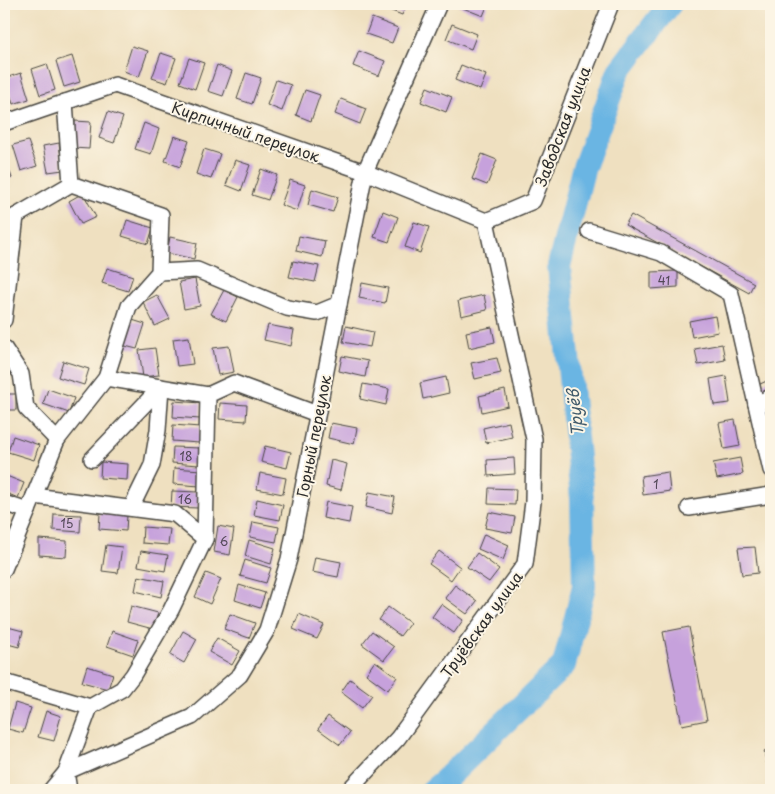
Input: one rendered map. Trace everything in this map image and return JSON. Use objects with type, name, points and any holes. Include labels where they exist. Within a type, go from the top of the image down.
[{"type":"street","name":"Горный переулок","points":[[66,772],[192,717],[240,675],[268,630],[289,558],[365,172],[439,4]]},
{"type":"street","name":"Заводская улица","points":[[486,221],[533,201],[610,4]]},
{"type":"street","name":"Кирпичный переулок","points":[[4,123],[115,85],[365,172],[486,221]]},
{"type":"street","points":[[65,102],[71,184]]},
{"type":"street","points":[[4,320],[10,220],[71,184]]},
{"type":"street","points":[[4,570],[56,440],[106,378],[129,306],[159,272],[161,216],[71,184]]},
{"type":"street","name":"Труёвская улица","points":[[349,790],[398,738],[525,564],[533,502],[534,439],[486,221]]},
{"type":"street","points":[[589,231],[661,253],[731,294],[771,470]]},
{"type":"street","points":[[159,272],[197,270],[287,308],[317,313],[339,304]]},
{"type":"street","points":[[4,348],[21,374],[26,408],[56,440]]},
{"type":"street","points":[[106,378],[208,395],[234,383],[317,414]]},
{"type":"street","points":[[92,459],[161,387]]},
{"type":"street","points":[[131,508],[152,465],[158,430],[161,387]]},
{"type":"street","points":[[51,790],[66,772],[90,708],[122,689],[133,675],[171,610],[205,539],[208,395]]},
{"type":"street","points":[[756,404],[771,397]]},
{"type":"street","points":[[689,508],[771,495]]},
{"type":"street","points":[[34,496],[175,514],[205,539]]},
{"type":"street","points":[[4,503],[28,511]]},
{"type":"street","points":[[4,682],[90,708]]},
{"type":"street","points":[[66,772],[69,790]]},
{"type":"building","points":[[374,4],[407,4],[402,15]]},
{"type":"building","points":[[459,4],[488,4],[483,16],[458,6]]},
{"type":"building","points":[[372,18],[398,28],[392,43],[366,34]]},
{"type":"building","points":[[452,24],[477,34],[471,49],[446,39]]},
{"type":"building","points":[[132,46],[148,51],[139,77],[124,71]]},
{"type":"building","points":[[359,51],[385,61],[379,76],[353,66]]},
{"type":"building","points":[[161,53],[176,58],[167,83],[152,78]]},
{"type":"building","points":[[72,56],[80,82],[64,87],[56,61]]},
{"type":"building","points":[[189,58],[204,63],[195,89],[180,83]]},
{"type":"building","points":[[47,64],[55,90],[40,95],[32,69]]},
{"type":"building","points":[[217,65],[232,71],[223,96],[208,91]]},
{"type":"building","points":[[461,65],[486,75],[480,90],[455,80]]},
{"type":"building","points":[[21,73],[29,99],[13,104],[5,78]]},
{"type":"building","points":[[246,73],[261,78],[252,104],[237,99]]},
{"type":"building","points":[[276,80],[291,85],[282,111],[267,105]]},
{"type":"building","points":[[427,87],[452,97],[446,112],[421,102]]},
{"type":"building","points":[[305,90],[320,95],[311,121],[296,115]]},
{"type":"building","points":[[341,99],[366,109],[360,124],[335,114]]},
{"type":"building","points":[[108,112],[123,117],[114,143],[99,138]]},
{"type":"building","points":[[75,121],[91,122],[89,149],[73,148]]},
{"type":"building","points":[[144,123],[159,129],[151,154],[135,149]]},
{"type":"building","points":[[174,136],[189,141],[180,167],[165,161]]},
{"type":"building","points":[[28,141],[37,166],[21,171],[13,145]]},
{"type":"building","points":[[59,143],[63,170],[48,172],[43,146]]},
{"type":"building","points":[[204,149],[220,154],[211,179],[196,174]]},
{"type":"building","points":[[482,154],[497,160],[487,185],[472,179]]},
{"type":"building","points":[[4,155],[12,178],[4,181]]},
{"type":"building","points":[[235,160],[250,165],[241,191],[226,185]]},
{"type":"building","points":[[261,169],[277,175],[268,200],[252,195]]},
{"type":"building","points":[[290,180],[305,185],[297,211],[281,205]]},
{"type":"building","points":[[312,189],[338,197],[333,212],[308,205]]},
{"type":"building","points":[[83,193],[96,217],[81,224],[69,201]]},
{"type":"building","points":[[383,211],[398,217],[389,242],[374,237]]},
{"type":"building","points":[[631,215],[754,283],[749,293],[625,225]]},
{"type":"building","points":[[127,220],[153,228],[148,244],[122,236]]},
{"type":"building","points":[[414,222],[429,227],[420,253],[405,247]]},
{"type":"building","points":[[299,236],[325,241],[322,257],[296,251]]},
{"type":"building","points":[[170,237],[197,243],[194,259],[167,253]]},
{"type":"building","points":[[293,261],[319,266],[315,282],[289,277]]},
{"type":"building","points":[[107,268],[133,276],[128,291],[102,283]]},
{"type":"building","points":[[678,271],[678,287],[651,289],[651,272]]},
{"type":"building","points":[[195,279],[200,306],[184,309],[179,282]]},
{"type":"building","points":[[362,283],[388,288],[385,303],[359,298]]},
{"type":"building","points":[[224,290],[238,297],[226,321],[211,314]]},
{"type":"building","points":[[157,295],[170,319],[155,326],[143,302]]},
{"type":"building","points":[[484,295],[487,310],[461,316],[458,301]]},
{"type":"building","points":[[771,296],[771,312],[769,313],[766,297]]},
{"type":"building","points":[[715,316],[718,332],[692,337],[689,321]]},
{"type":"building","points":[[129,319],[145,324],[137,349],[121,345]]},
{"type":"building","points":[[268,325],[294,330],[291,346],[264,340]]},
{"type":"building","points":[[346,326],[373,332],[370,347],[343,342]]},
{"type":"building","points":[[492,327],[495,342],[469,348],[466,332]]},
{"type":"building","points":[[189,337],[193,364],[177,366],[173,339]]},
{"type":"building","points":[[722,344],[725,360],[698,365],[695,349]]},
{"type":"building","points":[[229,346],[234,372],[218,375],[213,348]]},
{"type":"building","points":[[155,348],[159,375],[143,377],[139,350]]},
{"type":"building","points":[[342,356],[368,361],[365,377],[339,371]]},
{"type":"building","points":[[497,358],[501,373],[475,379],[471,363]]},
{"type":"building","points":[[63,361],[89,369],[84,385],[58,377]]},
{"type":"building","points":[[726,376],[730,403],[714,405],[710,379]]},
{"type":"building","points":[[446,377],[449,393],[423,399],[420,383]]},
{"type":"building","points":[[771,379],[771,390],[763,394],[758,385]]},
{"type":"building","points":[[363,384],[389,389],[386,405],[360,399]]},
{"type":"building","points":[[48,389],[74,398],[69,413],[43,404]]},
{"type":"building","points":[[505,390],[508,406],[482,412],[479,396]]},
{"type":"building","points":[[4,394],[16,394],[16,410],[4,410]]},
{"type":"building","points":[[174,401],[201,403],[200,419],[173,417]]},
{"type":"building","points":[[220,403],[247,405],[246,421],[219,419]]},
{"type":"building","points":[[735,420],[740,446],[724,449],[719,423]]},
{"type":"building","points":[[509,422],[512,437],[486,443],[483,428]]},
{"type":"building","points":[[331,423],[357,428],[354,444],[328,438]]},
{"type":"building","points":[[173,425],[200,427],[199,443],[172,441]]},
{"type":"building","points":[[13,436],[39,445],[34,460],[8,452]]},
{"type":"building","points":[[265,446],[291,452],[287,468],[261,462]]},
{"type":"building","points":[[173,447],[200,448],[199,465],[172,463]]},
{"type":"building","points":[[514,458],[515,474],[488,476],[487,460]]},
{"type":"building","points":[[740,458],[743,474],[717,479],[713,463]]},
{"type":"building","points":[[331,460],[347,464],[341,490],[326,486]]},
{"type":"building","points":[[101,462],[128,464],[127,480],[100,478]]},
{"type":"building","points":[[174,468],[201,470],[200,486],[173,484]]},
{"type":"building","points":[[668,472],[670,491],[643,495],[641,476]]},
{"type":"building","points":[[260,473],[286,478],[283,494],[257,489]]},
{"type":"building","points":[[4,475],[24,483],[18,498],[4,492]]},
{"type":"building","points":[[489,488],[516,489],[515,505],[488,504]]},
{"type":"building","points":[[172,491],[199,492],[198,508],[171,507]]},
{"type":"building","points":[[369,492],[395,497],[392,513],[366,507]]},
{"type":"building","points":[[257,499],[283,505],[280,520],[254,515]]},
{"type":"building","points":[[326,502],[352,507],[349,523],[323,518]]},
{"type":"building","points":[[489,512],[515,517],[512,533],[485,528]]},
{"type":"building","points":[[100,513],[127,515],[126,531],[99,529]]},
{"type":"building","points":[[54,514],[81,515],[80,532],[53,530]]},
{"type":"building","points":[[253,522],[279,527],[276,542],[250,537]]},
{"type":"building","points":[[218,526],[234,529],[230,555],[214,552]]},
{"type":"building","points":[[143,527],[170,529],[168,545],[142,543]]},
{"type":"building","points":[[484,534],[509,545],[503,560],[478,549]]},
{"type":"building","points":[[39,539],[67,541],[66,557],[39,555]]},
{"type":"building","points":[[249,540],[275,548],[271,564],[245,556]]},
{"type":"building","points":[[106,545],[122,547],[118,573],[102,571]]},
{"type":"building","points":[[755,547],[758,573],[742,575],[738,548]]},
{"type":"building","points":[[141,551],[168,555],[165,571],[138,566]]},
{"type":"building","points":[[439,551],[460,567],[451,580],[429,564]]},
{"type":"building","points":[[477,553],[499,569],[489,582],[467,567]]},
{"type":"building","points":[[315,557],[341,562],[338,577],[312,572]]},
{"type":"building","points":[[245,560],[271,568],[266,583],[240,576]]},
{"type":"building","points":[[206,573],[221,579],[210,604],[195,597]]},
{"type":"building","points":[[138,576],[164,581],[161,597],[135,591]]},
{"type":"building","points":[[239,585],[265,593],[260,608],[235,600]]},
{"type":"building","points":[[455,585],[477,601],[467,614],[445,598]]},
{"type":"building","points":[[441,604],[463,620],[454,633],[432,617]]},
{"type":"building","points":[[131,606],[158,613],[153,629],[127,622]]},
{"type":"building","points":[[388,607],[410,623],[400,636],[379,620]]},
{"type":"building","points":[[230,614],[255,623],[249,638],[224,629]]},
{"type":"building","points":[[299,614],[324,625],[317,639],[293,629]]},
{"type":"building","points":[[4,626],[23,631],[19,647],[4,643]]},
{"type":"building","points":[[689,627],[707,720],[682,725],[663,632]]},
{"type":"building","points":[[112,631],[138,640],[133,655],[107,646]]},
{"type":"building","points":[[183,631],[197,639],[184,663],[170,655]]},
{"type":"building","points":[[372,631],[394,647],[384,660],[362,644]]},
{"type":"building","points":[[217,638],[240,651],[232,665],[209,652]]},
{"type":"building","points":[[375,661],[397,677],[388,690],[366,674]]},
{"type":"building","points":[[87,666],[113,674],[108,689],[82,682]]},
{"type":"building","points":[[350,679],[372,695],[362,708],[341,692]]},
{"type":"building","points":[[15,703],[31,708],[23,733],[8,729]]},
{"type":"building","points":[[46,711],[61,716],[54,741],[38,737]]},
{"type":"building","points":[[328,716],[350,732],[340,745],[318,729]]},
{"type":"building","points":[[771,749],[771,766],[767,766],[764,751]]},
{"type":"waterway","name":"Труёв","points":[[433,790],[564,665],[584,586],[582,498],[559,266],[583,170],[619,71],[670,4]]}]
